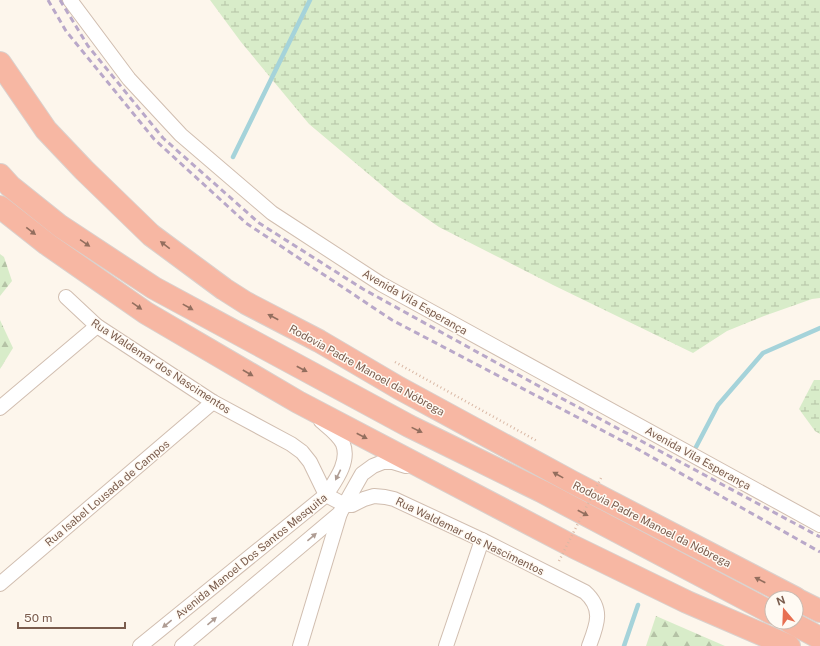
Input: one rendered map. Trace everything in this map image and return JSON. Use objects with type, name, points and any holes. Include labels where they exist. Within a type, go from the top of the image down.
[{"type":"highway","name":"Rodovia Padre Manoel da Nóbrega","points":[[0,63],[46,130],[84,170],[151,235],[224,289],[246,303],[319,342],[399,388],[572,482],[780,590]]},
{"type":"highway","points":[[0,175],[10,186],[60,226],[154,288],[408,426],[541,491],[764,609]]},
{"type":"highway","points":[[0,207],[47,244],[146,312],[298,402],[574,547],[687,602],[789,646]]},
{"type":"highway","name":"Rodovia Padre Manoel da Nóbrega","points":[[804,603],[820,611]]},
{"type":"highway","points":[[804,629],[820,638]]},
{"type":"street","name":"Avenida Vila Esperança","points":[[70,0],[129,79],[181,135],[272,213],[381,284],[820,525]]},
{"type":"street","name":"Rua Waldemar dos Nascimentos","points":[[66,297],[97,326],[213,402],[291,444],[302,452],[310,462],[326,495]]},
{"type":"street","points":[[0,408],[97,326]]},
{"type":"street","name":"Rua Isabel Lousada de Campos","points":[[0,584],[213,402]]},
{"type":"street","name":"Avenida Manoel Dos Santos Mesquita","points":[[140,646],[326,495],[337,478],[345,460],[343,443],[329,428],[298,402]]},
{"type":"street","name":"Avenida Manoel Dos Santos Mesquita","points":[[182,646],[343,509],[362,474],[373,466],[383,462],[393,462],[436,474]]},
{"type":"street","points":[[300,646],[343,509],[326,495]]},
{"type":"street","name":"Rua Waldemar dos Nascimentos","points":[[343,509],[374,496],[385,496],[394,499],[482,540],[585,592],[596,605],[598,614],[591,642]]},
{"type":"street","points":[[446,646],[482,540]]},
{"type":"path","points":[[395,362],[541,443]]},
{"type":"path","points":[[559,561],[602,476],[595,473]]},
{"type":"green space","points":[[210,0],[820,0],[820,298],[812,299],[764,316],[727,331],[693,353],[553,285],[439,227],[397,198],[309,124],[241,42]]},
{"type":"green space","points":[[0,254],[4,257],[12,281],[0,296]]},
{"type":"green space","points":[[0,320],[13,348],[0,369]]},
{"type":"green space","points":[[814,380],[820,380],[820,434],[815,431],[799,409]]},
{"type":"green space","points":[[656,616],[725,646],[646,646]]},
{"type":"waterway","points":[[233,157],[310,0]]},
{"type":"waterway","points":[[696,447],[718,405],[763,353],[820,328]]},
{"type":"waterway","points":[[624,646],[638,605]]},
{"type":"railway","points":[[48,0],[66,31],[154,139],[246,223],[392,320],[634,447],[820,552]]},
{"type":"railway","points":[[60,0],[88,46],[163,138],[259,223],[363,289],[535,384],[820,537]]}]
